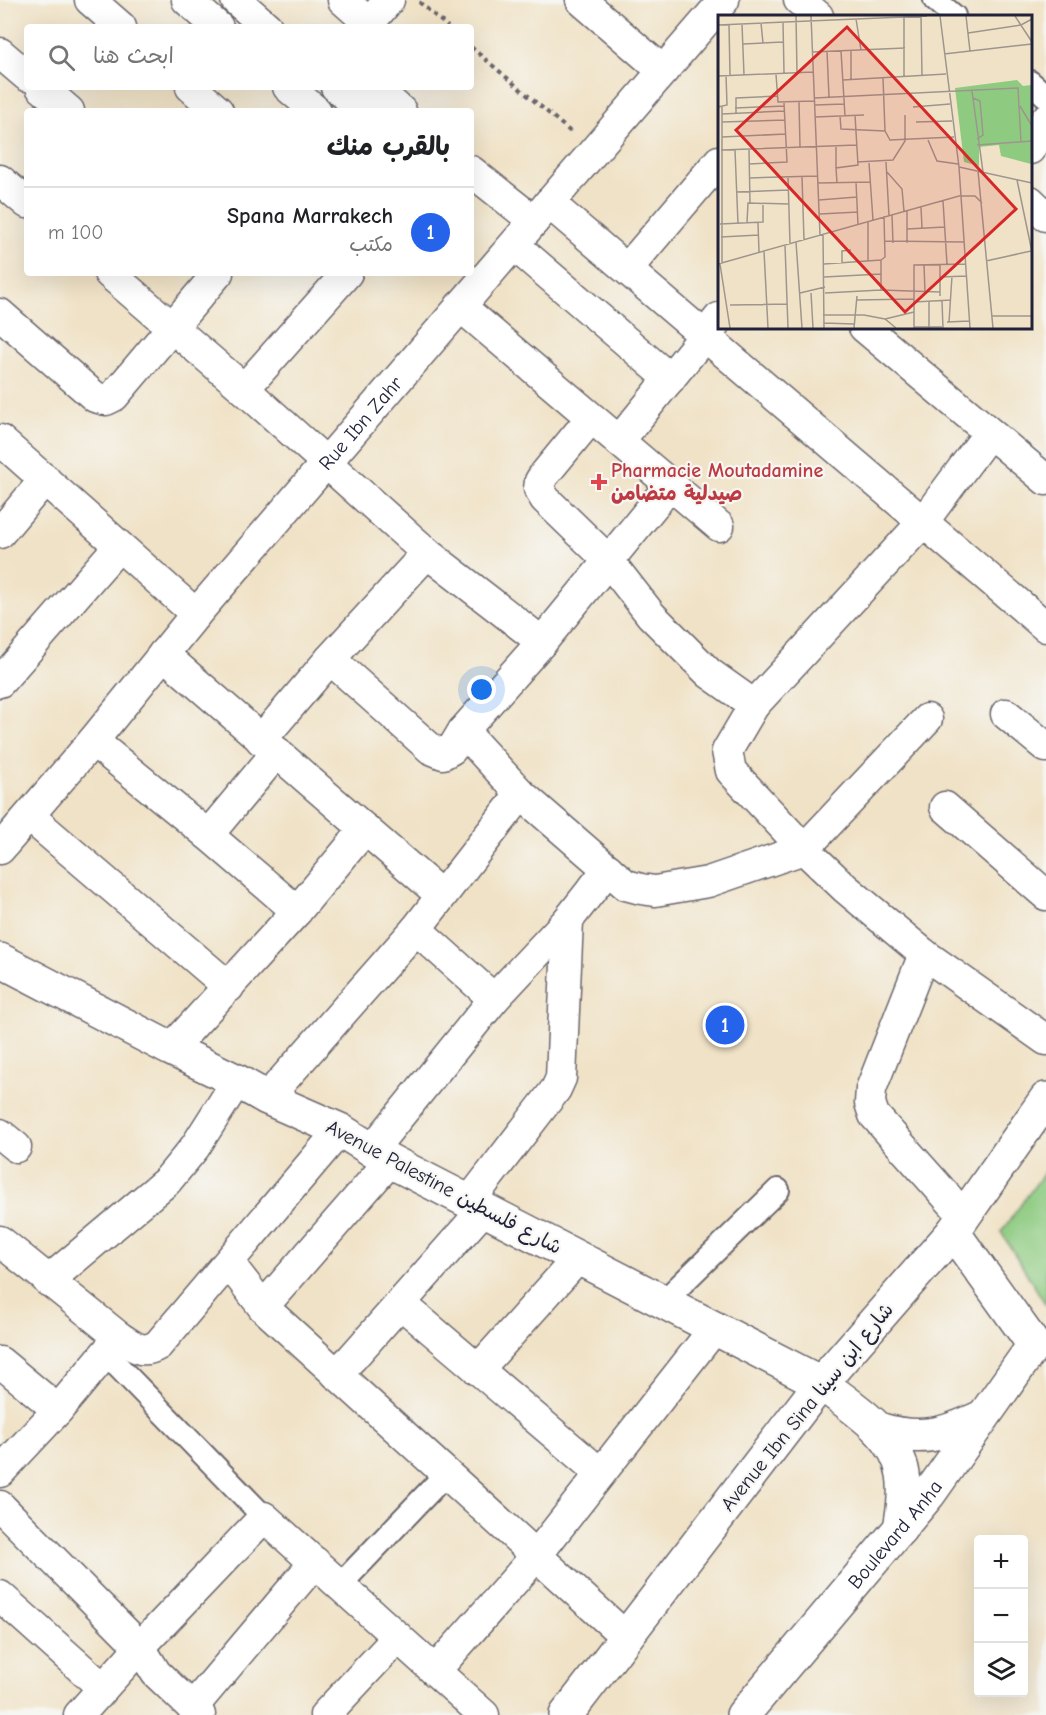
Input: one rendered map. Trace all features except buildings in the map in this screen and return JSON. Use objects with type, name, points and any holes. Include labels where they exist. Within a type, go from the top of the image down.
[{"type":"street","points":[[90,0],[118,24]]},
{"type":"street","points":[[187,0],[215,24]]},
{"type":"street","points":[[236,0],[264,24]]},
{"type":"street","points":[[343,0],[367,24]]},
{"type":"street","points":[[369,24],[389,0]]},
{"type":"street","points":[[581,0],[663,71]]},
{"type":"street","name":"Rue Ibn Zahr","points":[[0,849],[93,741],[196,614],[724,0]]},
{"type":"street","points":[[799,0],[817,15]]},
{"type":"street","points":[[935,0],[953,15]]},
{"type":"street","points":[[0,53],[24,73]]},
{"type":"street","points":[[1031,84],[1046,96]]},
{"type":"street","points":[[44,90],[65,108]]},
{"type":"street","points":[[194,90],[215,108]]},
{"type":"street","points":[[292,90],[312,108]]},
{"type":"street","points":[[359,96],[393,108]]},
{"type":"street","points":[[1031,145],[1046,119]]},
{"type":"street","points":[[627,269],[718,162]]},
{"type":"street","points":[[474,173],[542,212],[712,327],[923,522],[1046,627]]},
{"type":"street","points":[[0,180],[24,200]]},
{"type":"street","points":[[1031,203],[1046,216]]},
{"type":"street","points":[[514,245],[670,379]]},
{"type":"street","points":[[112,276],[244,389],[427,553],[542,642]]},
{"type":"street","points":[[0,314],[95,397],[106,400],[114,396],[216,276]]},
{"type":"street","points":[[244,389],[344,276]]},
{"type":"street","points":[[460,306],[718,526]]},
{"type":"street","points":[[620,441],[712,327]]},
{"type":"street","points":[[865,328],[1046,480]]},
{"type":"street","points":[[591,418],[544,475],[539,489],[546,499],[608,560],[651,615],[709,673],[754,705]]},
{"type":"street","points":[[989,433],[923,522],[754,705],[727,751],[731,771],[804,849],[845,888],[924,954],[1046,1040]]},
{"type":"street","points":[[0,440],[196,614]]},
{"type":"street","points":[[0,533],[45,479]]},
{"type":"street","points":[[330,659],[431,749],[443,754],[452,749],[463,730],[542,642],[671,484]]},
{"type":"street","points":[[0,682],[118,547]]},
{"type":"street","points":[[208,835],[330,659],[427,553]]},
{"type":"street","points":[[163,654],[441,895]]},
{"type":"street","points":[[1006,714],[1046,747]]},
{"type":"street","points":[[463,730],[521,794],[626,885],[656,891],[708,882],[804,849],[927,719]]},
{"type":"street","points":[[93,741],[297,911]]},
{"type":"street","points":[[267,1098],[417,929],[521,794]]},
{"type":"street","points":[[945,807],[1046,895]]},
{"type":"street","points":[[29,816],[229,987]]},
{"type":"street","points":[[171,1049],[297,911],[364,829]]},
{"type":"street","points":[[263,1307],[380,1156],[494,999],[568,920],[608,869]]},
{"type":"street","points":[[336,1374],[400,1302],[476,1206],[556,1089],[561,1078],[568,920]]},
{"type":"street","points":[[417,929],[494,999]]},
{"type":"street","points":[[924,954],[871,1089],[870,1103],[874,1115],[959,1224],[1040,1354]]},
{"type":"street","name":"Avenue Palestine شارع فلسطين","points":[[0,960],[267,1098],[340,1130],[380,1156],[821,1383],[878,1429],[890,1443],[903,1472],[904,1502],[900,1529]]},
{"type":"street","points":[[48,1281],[167,1181],[195,1147],[237,1081]]},
{"type":"street","name":"Avenue Ibn Sina شارع ابن سينا","points":[[566,1715],[821,1383],[959,1224],[1046,1099]]},
{"type":"street","points":[[112,1345],[142,1350],[150,1350],[158,1345],[340,1130]]},
{"type":"street","points":[[663,1302],[778,1190]]},
{"type":"street","points":[[0,1241],[48,1281],[112,1345],[264,1517],[484,1715]]},
{"type":"street","points":[[478,1370],[578,1258]]},
{"type":"street","points":[[229,1263],[263,1307],[626,1637]]},
{"type":"street","points":[[400,1302],[600,1473]]},
{"type":"street","points":[[435,1671],[536,1556],[714,1329]]},
{"type":"street","points":[[0,1472],[58,1410],[112,1345]]},
{"type":"street","name":"Boulevard Anha","points":[[743,1715],[900,1529],[962,1449],[982,1417],[1040,1354]]},
{"type":"street","points":[[0,1362],[58,1410]]},
{"type":"street","name":"Avenue Palestine شارع فلسطين","points":[[878,1429],[892,1434],[920,1437],[953,1431],[982,1417]]},
{"type":"street","points":[[340,1585],[446,1474]]},
{"type":"street","points":[[0,1506],[140,1647],[156,1673],[196,1711],[315,1562]]},
{"type":"street","points":[[0,1596],[94,1705],[140,1647],[264,1517]]},
{"type":"street","points":[[339,1710],[398,1637]]},
{"type":"path","points":[[416,0],[444,24]]},
{"type":"path","points":[[474,50],[595,152]]},
{"type":"green space","points":[[1046,1170],[1046,1305],[1001,1232]]},
{"type":"place","name":"Pharmacie Moutadamine صيدلية متضامن","points":[[599,482]]},
{"type":"place","name":"Spana Marrakech","points":[[725,1025]]}]
